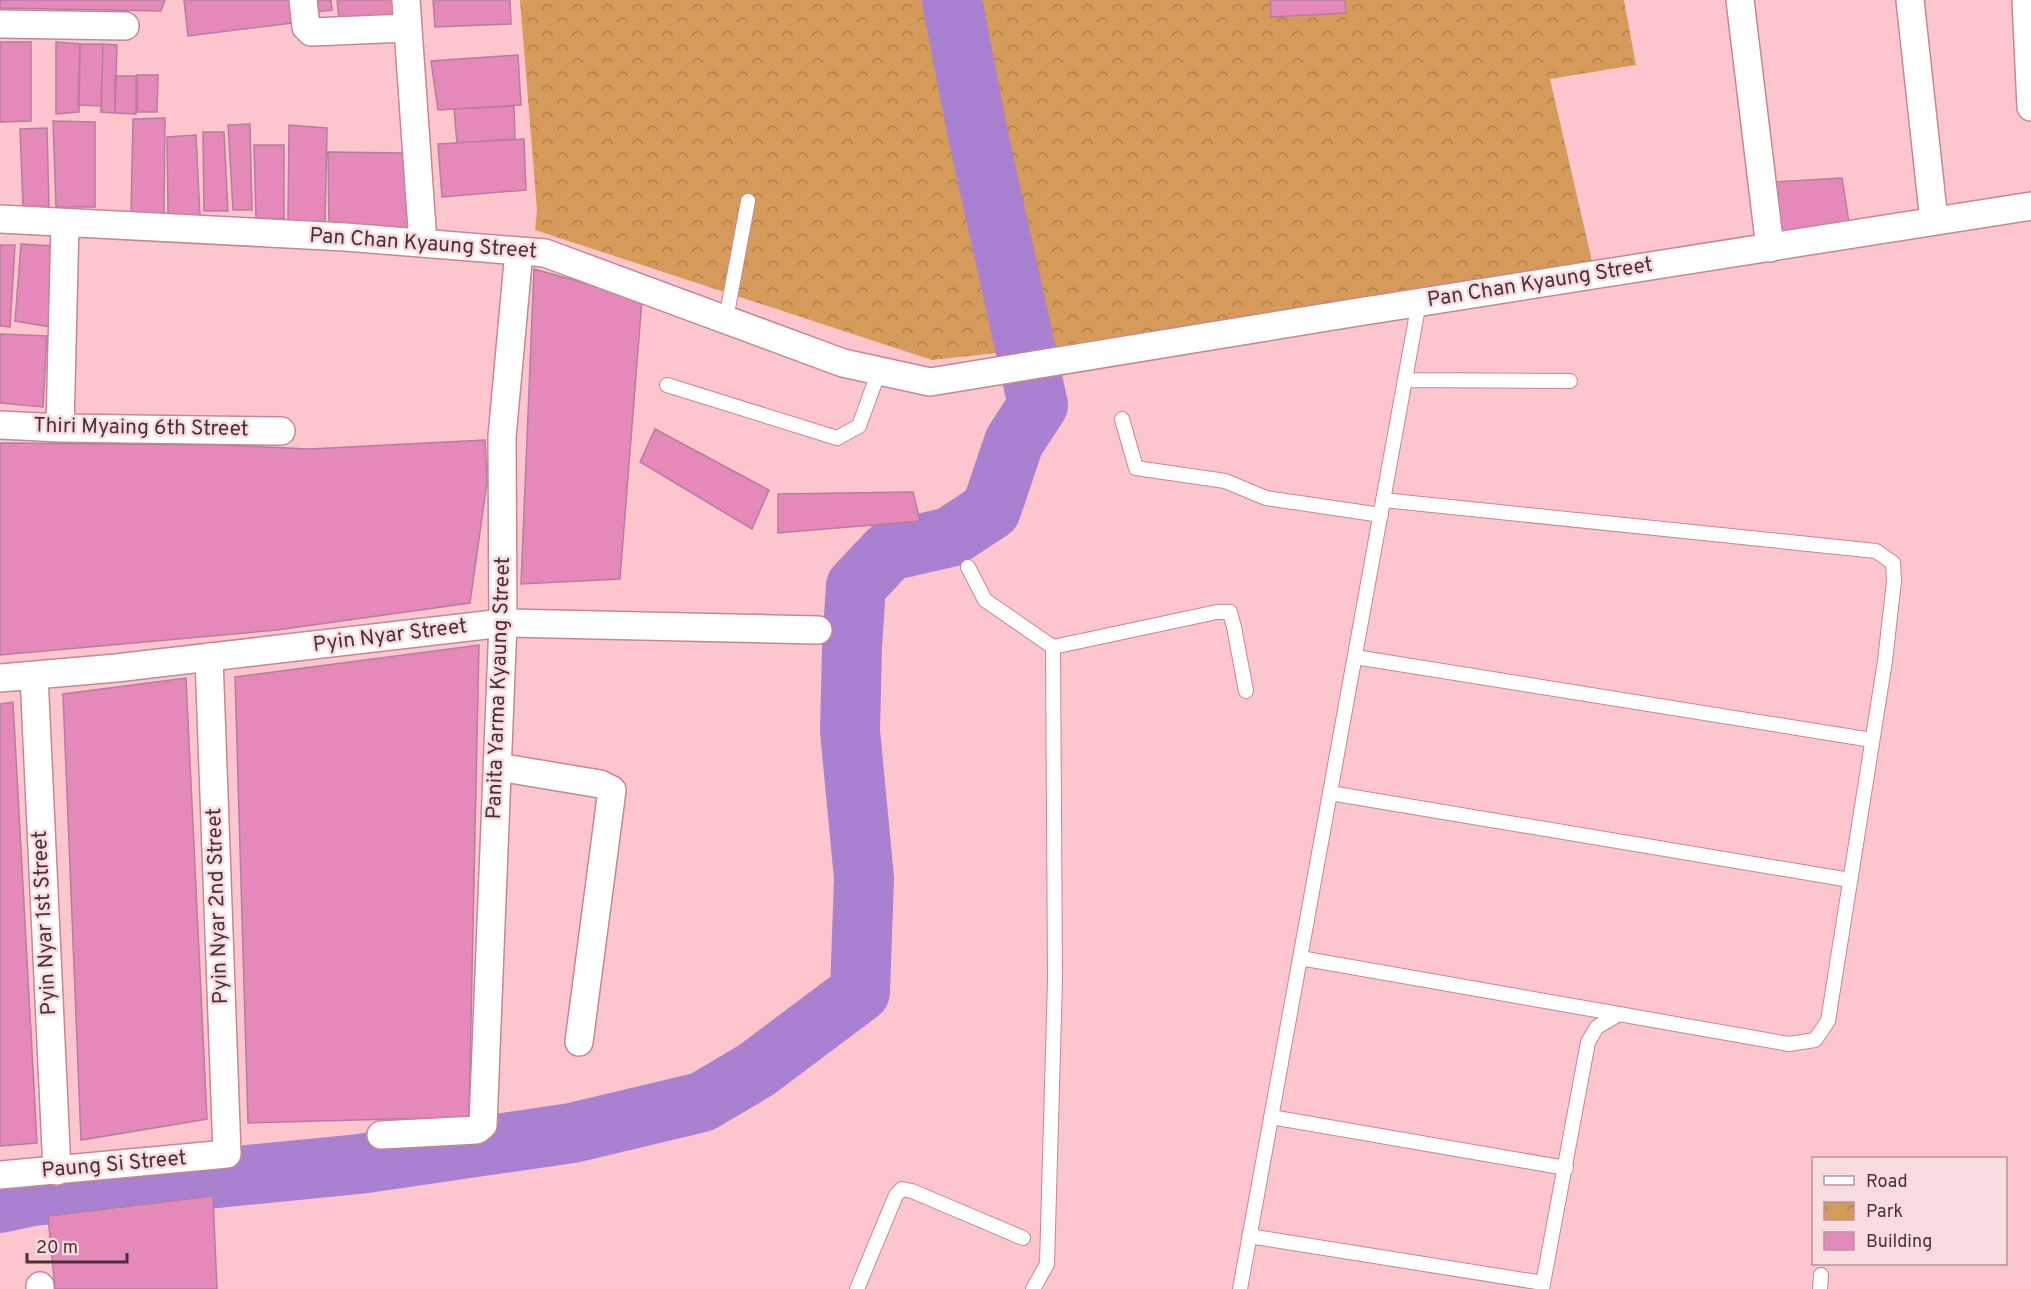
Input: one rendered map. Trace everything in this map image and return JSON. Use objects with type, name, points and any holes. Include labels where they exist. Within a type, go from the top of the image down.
[{"type":"street","points":[[303,0],[306,27],[311,32],[407,28]]},
{"type":"street","points":[[405,0],[423,243]]},
{"type":"street","points":[[1740,0],[1770,248]]},
{"type":"street","points":[[1910,0],[1934,221]]},
{"type":"street","points":[[2026,0],[2031,107]]},
{"type":"street","points":[[0,24],[125,26]]},
{"type":"street","name":"Pan Chan Kyaung Street","points":[[0,219],[345,237],[545,253],[843,363],[930,382],[1419,302],[2031,206]]},
{"type":"street","points":[[60,428],[65,223]]},
{"type":"street","name":"Panita Yarma Kyaung Street","points":[[381,1135],[477,1130],[483,1125],[503,623],[502,437],[519,251]]},
{"type":"street","name":"Thiri Myaing 6th Street","points":[[0,425],[281,431]]},
{"type":"street","name":"Pyin Nyar Street","points":[[0,678],[209,657],[503,623],[818,630]]},
{"type":"street","name":"Pyin Nyar 2nd Street","points":[[209,657],[227,1155]]},
{"type":"street","name":"Pyin Nyar 1st Street","points":[[34,676],[57,1171]]},
{"type":"street","points":[[498,767],[600,784],[612,790],[579,1042]]},
{"type":"street","name":"Paung Si Street","points":[[0,1175],[227,1155]]},
{"type":"lane","points":[[726,319],[748,201]]},
{"type":"lane","points":[[1240,1289],[1419,302]]},
{"type":"lane","points":[[667,385],[837,438],[859,426],[879,371]]},
{"type":"lane","points":[[1405,380],[1570,381]]},
{"type":"lane","points":[[1122,419],[1136,468],[1225,481],[1266,498],[1381,515]]},
{"type":"lane","points":[[1300,958],[1789,1044],[1815,1040],[1828,1021],[1885,661],[1894,581],[1893,563],[1876,551],[1383,500]]},
{"type":"lane","points":[[968,567],[985,600],[1053,647],[1217,612],[1230,612],[1246,691]]},
{"type":"lane","points":[[1033,1289],[1047,1264],[1055,980],[1053,647]]},
{"type":"lane","points":[[1355,657],[1872,740]]},
{"type":"lane","points":[[1330,793],[1850,880]]},
{"type":"lane","points":[[1249,1236],[1543,1286],[1588,1042],[1597,1027],[1619,1014]]},
{"type":"lane","points":[[1271,1117],[1566,1168]]},
{"type":"lane","points":[[857,1289],[896,1195],[902,1189],[912,1191],[1023,1238]]},
{"type":"green space","points":[[520,0],[1624,0],[1636,65],[1550,79],[1592,261],[1045,348],[932,360],[535,230],[537,210]]},
{"type":"building","points":[[0,0],[165,0],[161,11],[0,8]]},
{"type":"building","points":[[184,0],[292,0],[300,22],[188,36]]},
{"type":"building","points":[[305,0],[331,0],[332,10],[306,13]]},
{"type":"building","points":[[337,0],[396,0],[398,21],[340,27]]},
{"type":"building","points":[[433,0],[510,0],[511,24],[435,27]]},
{"type":"building","points":[[1270,0],[1345,0],[1346,13],[1271,17]]},
{"type":"building","points":[[0,42],[31,42],[31,121],[0,122]]},
{"type":"building","points":[[56,42],[80,44],[79,112],[56,114]]},
{"type":"building","points":[[80,44],[103,44],[101,106],[78,105]]},
{"type":"building","points":[[103,44],[117,45],[115,113],[101,112]]},
{"type":"building","points":[[518,55],[521,105],[438,110],[431,61]]},
{"type":"building","points":[[137,75],[158,75],[157,112],[137,112]]},
{"type":"building","points":[[115,76],[136,76],[136,114],[115,113]]},
{"type":"building","points":[[514,106],[515,139],[457,143],[454,109]]},
{"type":"building","points":[[165,118],[164,215],[131,214],[133,119]]},
{"type":"building","points":[[53,121],[95,122],[95,207],[56,207]]},
{"type":"building","points":[[250,124],[252,210],[233,210],[228,125]]},
{"type":"building","points":[[289,125],[327,128],[325,227],[288,224]]},
{"type":"building","points":[[47,128],[49,206],[23,207],[20,129]]},
{"type":"building","points":[[203,132],[224,132],[228,211],[204,211]]},
{"type":"building","points":[[196,135],[200,216],[168,216],[167,137]]},
{"type":"building","points":[[524,139],[526,190],[442,197],[438,144]]},
{"type":"building","points":[[254,145],[284,145],[284,219],[256,218]]},
{"type":"building","points":[[328,152],[407,153],[411,233],[329,228]]},
{"type":"building","points":[[1842,178],[1849,223],[1779,236],[1773,182]]},
{"type":"building","points":[[21,244],[54,246],[51,327],[15,321]]},
{"type":"building","points":[[0,245],[15,245],[10,327],[0,326]]},
{"type":"building","points":[[534,269],[642,299],[620,579],[521,584]]},
{"type":"building","points":[[0,334],[47,336],[43,407],[0,403]]},
{"type":"building","points":[[655,429],[769,490],[752,529],[640,462]]},
{"type":"building","points":[[485,440],[487,482],[470,603],[277,630],[0,655],[0,443],[221,445],[309,449]]},
{"type":"building","points":[[913,492],[920,521],[778,533],[778,494]]},
{"type":"building","points":[[479,645],[469,1117],[248,1123],[235,677]]},
{"type":"building","points":[[186,678],[207,1119],[81,1140],[63,694]]},
{"type":"building","points":[[13,702],[37,1143],[0,1146],[0,704]]},
{"type":"building","points":[[213,1196],[217,1289],[55,1289],[48,1216]]},
{"type":"waterway","points":[[0,1203],[33,1196],[359,1164],[572,1133],[702,1102],[756,1070],[860,992],[864,878],[850,731],[856,586],[889,551],[950,537],[991,510],[1014,442],[1038,405],[978,135],[952,0]]}]
